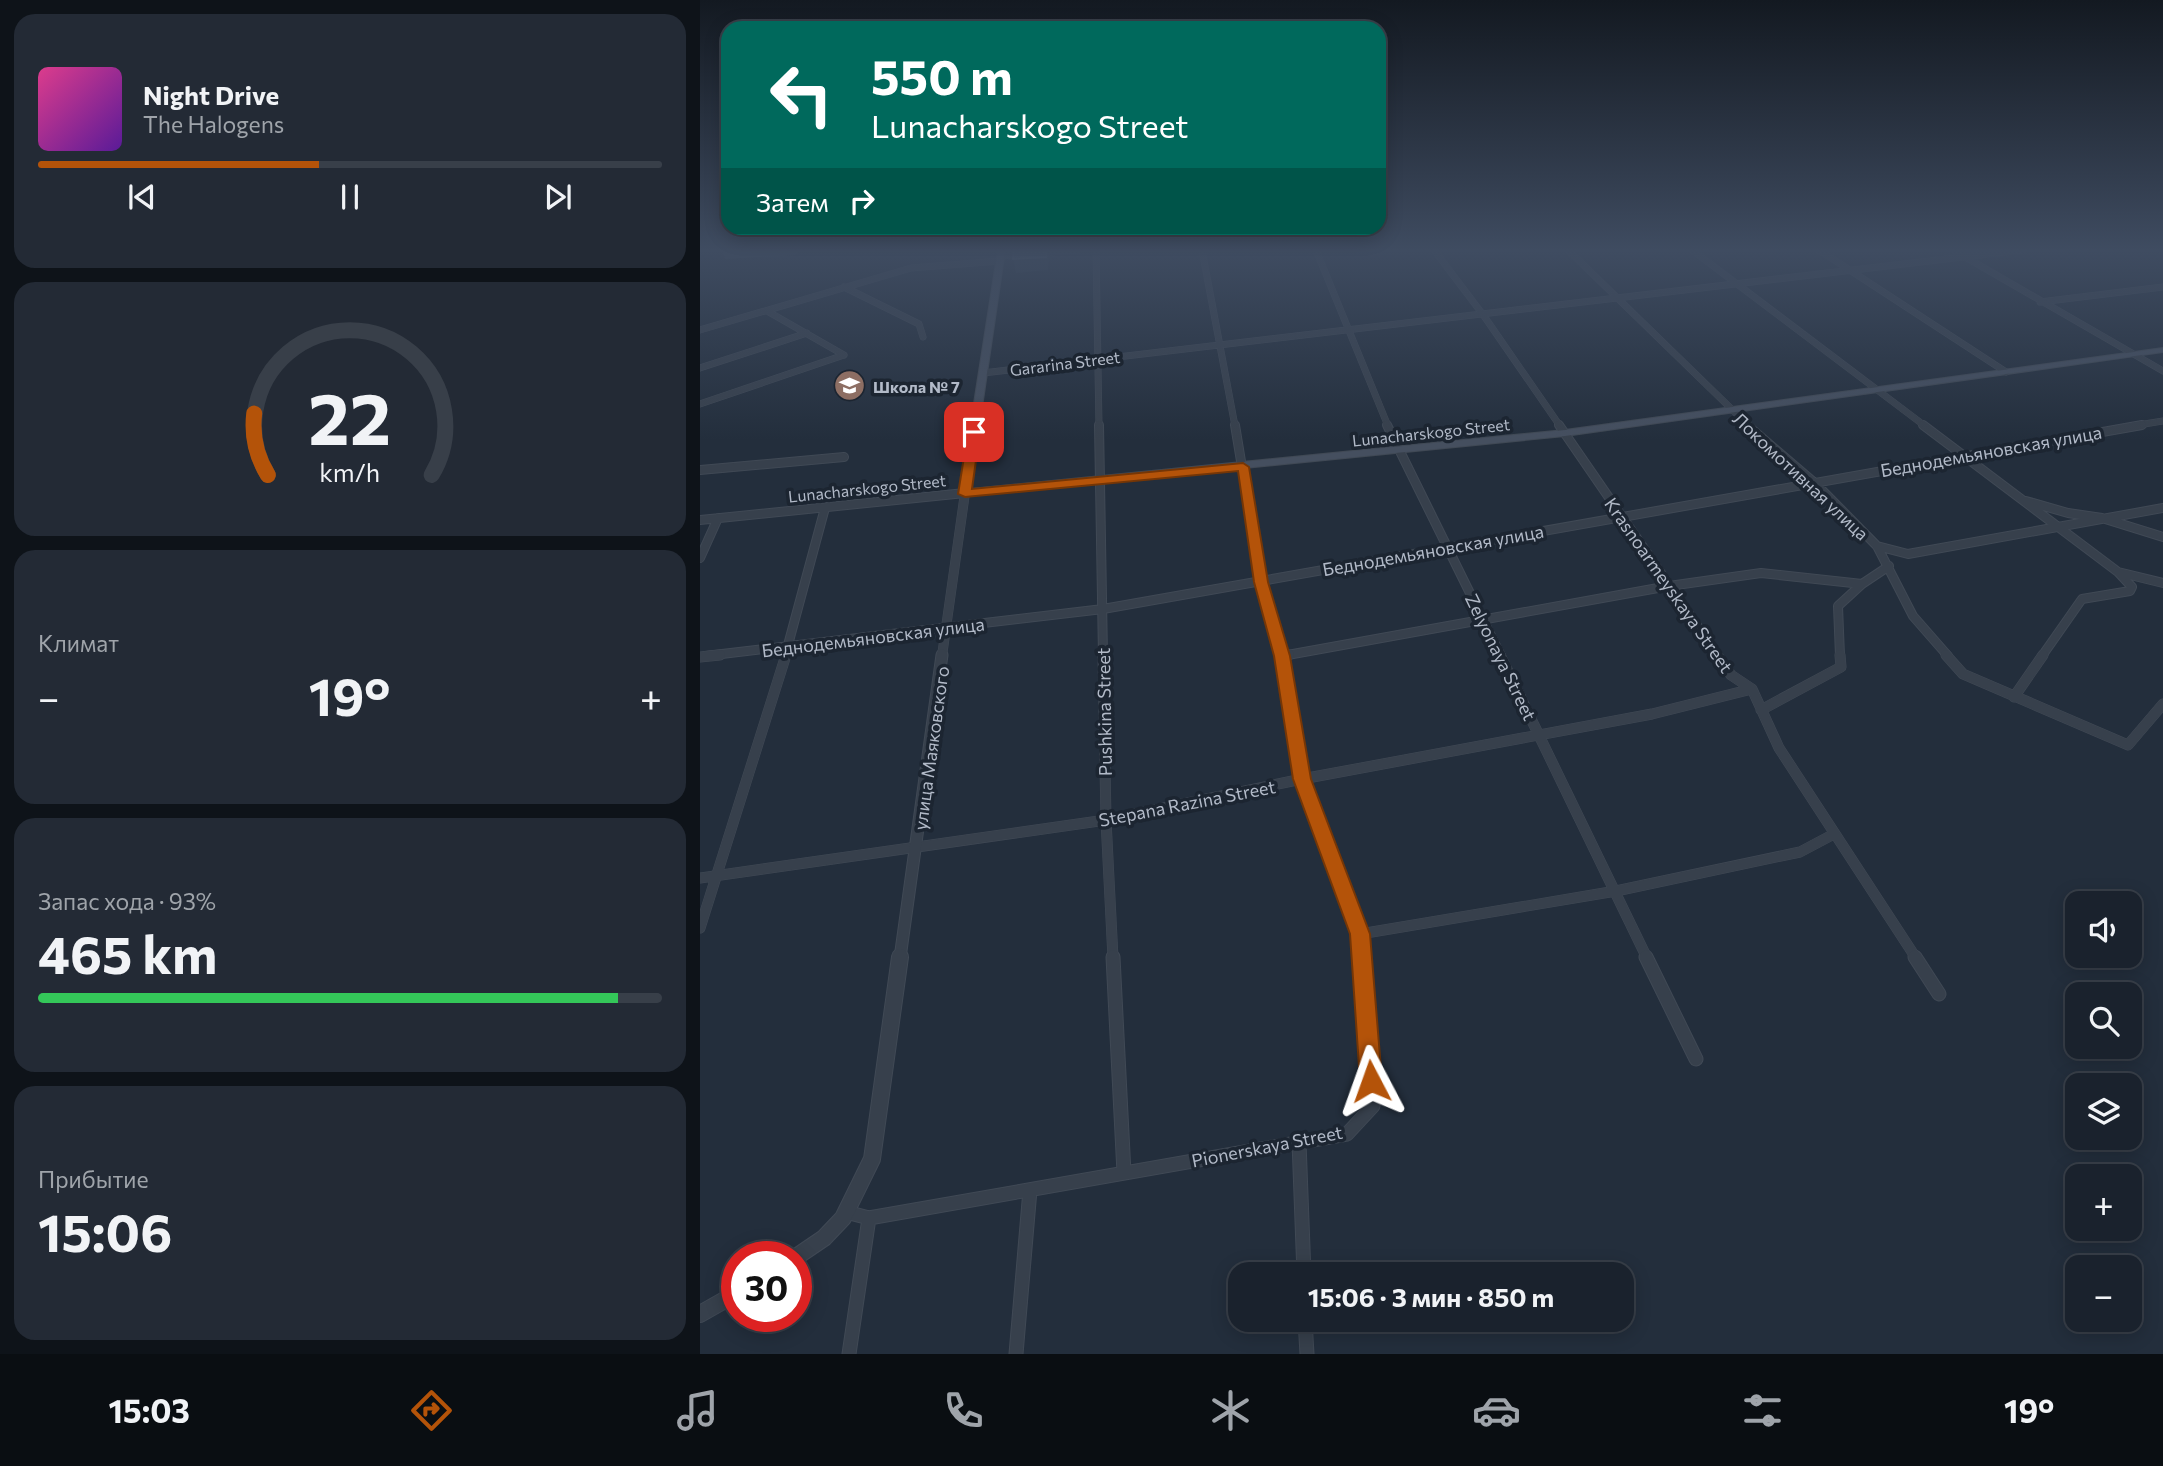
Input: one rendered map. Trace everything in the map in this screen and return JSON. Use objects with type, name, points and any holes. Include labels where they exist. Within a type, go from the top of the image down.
[{"type":"main road","name":"улица Маяковского","points":[[965,494],[992,313]]},
{"type":"main road","name":"Lunacharskogo Street","points":[[965,494],[1565,433],[2163,350]]},
{"type":"street","points":[[700,330],[756,313]]},
{"type":"street","points":[[700,404],[844,355],[773,313]]},
{"type":"street","points":[[897,313],[919,324],[923,337]]},
{"type":"street","name":"Pushkina Street","points":[[1096,313],[1106,820],[1124,1173]]},
{"type":"street","name":"Pionerskaya Street","points":[[869,1218],[1347,1134],[1373,1106],[1360,934],[1302,779],[1282,656],[1261,582],[1215,313]]},
{"type":"street","name":"Zelyonaya Street","points":[[1341,313],[1398,452],[1484,621],[1696,1059]]},
{"type":"street","name":"Krasnoarmeyskaya Street","points":[[1482,313],[1731,676],[1752,689],[1779,748],[1939,994]]},
{"type":"street","name":"Gararina Street","points":[[983,373],[1507,313]]},
{"type":"street","name":"Локомотивная улица","points":[[1634,313],[1730,410],[1816,484],[1877,546],[1913,616],[1963,674],[2128,745],[2163,704]]},
{"type":"street","points":[[1774,313],[1964,454],[2118,572],[2132,587],[2130,591],[2082,599],[2014,697]]},
{"type":"street","points":[[1915,313],[2006,372]]},
{"type":"street","points":[[2059,313],[2163,372]]},
{"type":"street","points":[[700,368],[807,333]]},
{"type":"street","name":"Беднодемьяновская улица","points":[[700,657],[1103,609],[1621,516],[1816,484],[1964,454],[2163,421]]},
{"type":"street","points":[[700,470],[845,457]]},
{"type":"street","name":"Lunacharskogo Street","points":[[700,520],[965,494]]},
{"type":"street","name":"улица Маяковского","points":[[812,1246],[828,1235],[850,1207],[872,1159],[965,494]]},
{"type":"street","points":[[2021,500],[2068,513],[2102,518],[2163,537]]},
{"type":"street","points":[[1877,546],[1908,554],[2163,508]]},
{"type":"street","points":[[700,928],[788,647],[825,509]]},
{"type":"street","points":[[700,558],[718,519]]},
{"type":"street","points":[[1761,710],[1842,667],[1838,606],[1862,584],[1889,565]]},
{"type":"street","points":[[2118,572],[2163,583]]},
{"type":"street","points":[[1282,656],[1669,586],[1761,573],[1862,584]]},
{"type":"street","name":"Stepana Razina Street","points":[[700,878],[1106,820],[1302,779],[1653,714],[1752,689]]},
{"type":"street","points":[[1360,934],[1616,891],[1800,852],[1834,834]]},
{"type":"street","points":[[1299,1142],[1304,1262]]},
{"type":"street","points":[[1016,1354],[1030,1190]]},
{"type":"street","points":[[849,1354],[869,1218],[850,1207]]},
{"type":"street","points":[[700,1314],[721,1302]]},
{"type":"street","points":[[1306,1332],[1307,1354]]},
{"type":"place","name":"Школа № 7","points":[[850,386]]},
{"type":"route","points":[[974,432],[965,494],[1243,467],[1261,582],[1282,656],[1302,779],[1360,934],[1371,1081]]}]
